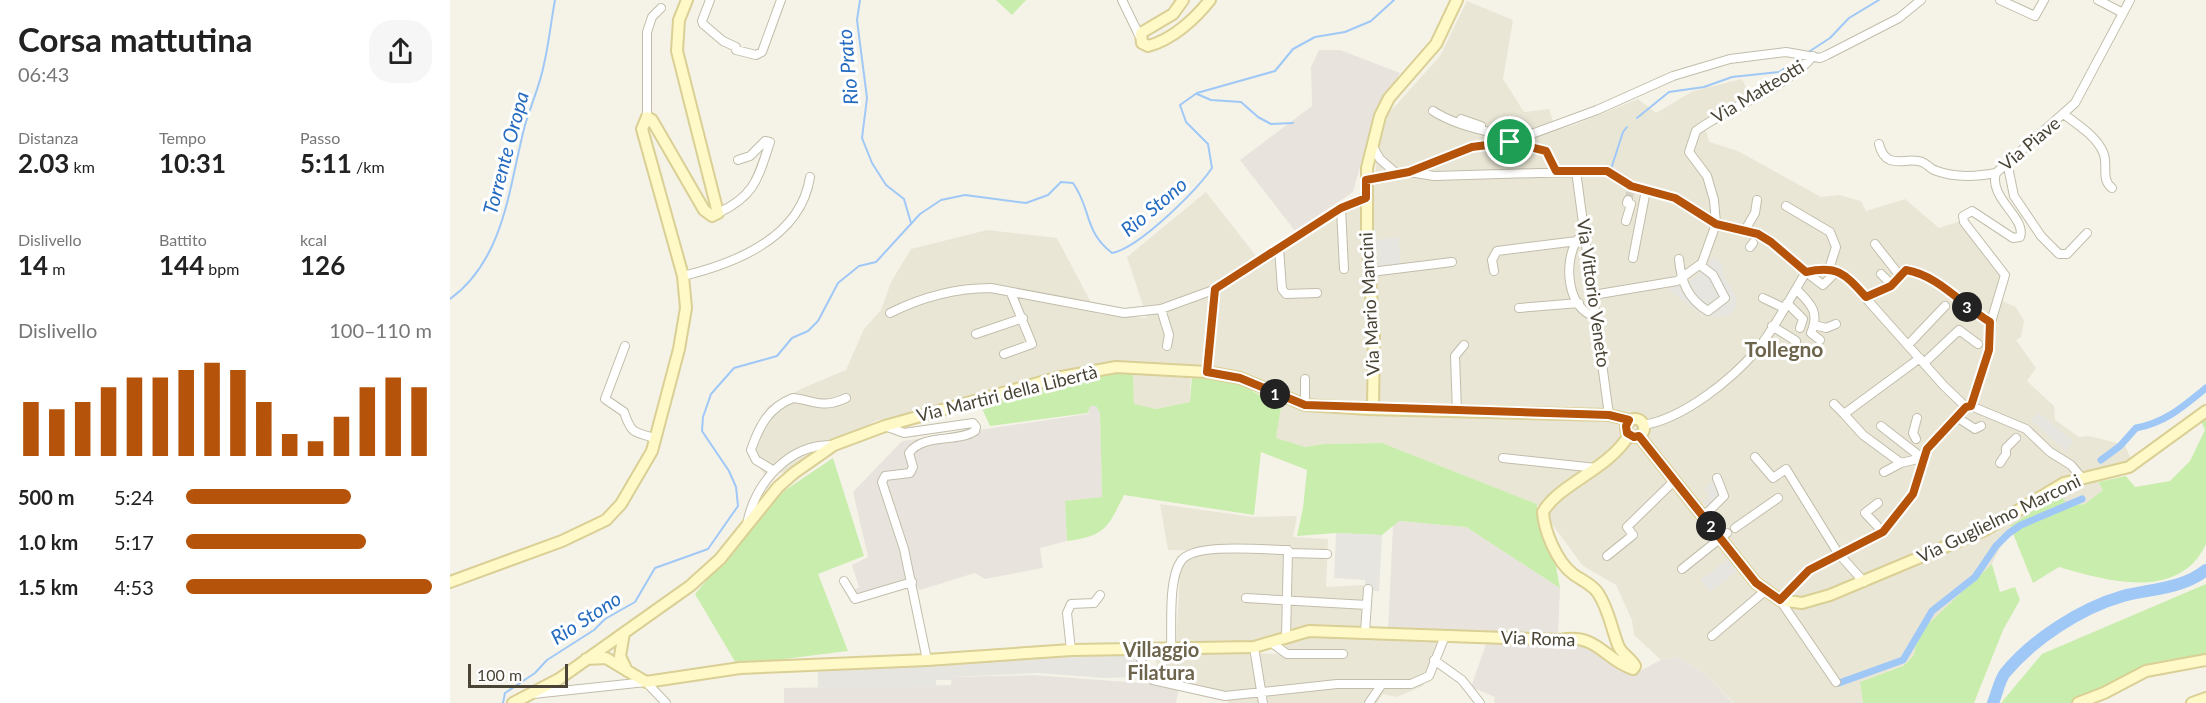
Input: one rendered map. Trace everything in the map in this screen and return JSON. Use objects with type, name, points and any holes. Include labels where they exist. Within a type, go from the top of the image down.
[{"type":"street","points":[[687,0],[679,20],[677,51],[718,213]]},
{"type":"street","points":[[710,0],[703,24],[723,42],[736,47],[736,50],[756,55],[762,52],[781,0]]},
{"type":"street","points":[[1122,0],[1140,37],[1148,46],[1157,43],[1192,19],[1210,0]]},
{"type":"street","points":[[1140,37],[1147,28],[1173,14],[1184,0]]},
{"type":"street","name":"Via Mario Mancini","points":[[1373,409],[1374,338],[1366,180],[1380,117],[1389,98],[1436,44],[1456,0]]},
{"type":"street","name":"Via Matteotti","points":[[1700,265],[1709,251],[1716,224],[1712,189],[1707,176],[1689,152],[1696,131],[1808,64],[1813,56],[1827,55],[1882,27],[1921,0]]},
{"type":"street","points":[[2000,0],[2035,16],[2044,0]]},
{"type":"street","points":[[2098,0],[2123,14]]},
{"type":"street","name":"Via Piave","points":[[1883,532],[1913,494],[1926,449],[1969,406],[1989,350],[1990,322],[2005,275],[1964,222],[1963,216],[1972,211],[2013,238],[2020,237],[2020,227],[1995,188],[1996,173],[2065,115],[2083,90],[2130,0]]},
{"type":"street","points":[[450,582],[562,541],[606,520],[621,504],[646,462],[655,438],[685,322],[683,276],[642,129],[647,117],[647,32],[652,17],[661,8]]},
{"type":"street","points":[[1366,180],[1409,172],[1472,147],[1513,141],[1597,110],[1673,76],[1730,59],[1786,52],[1813,56]]},
{"type":"street","points":[[1433,111],[1451,123],[1487,130]]},
{"type":"street","points":[[2065,115],[2085,130],[2103,151],[2106,180],[2112,188]]},
{"type":"street","points":[[647,117],[652,120],[704,210],[712,216],[742,199],[755,186],[770,142],[765,141],[750,156],[738,160]]},
{"type":"street","points":[[1461,119],[1513,141],[1546,151],[1556,171]]},
{"type":"street","points":[[1879,144],[1880,151],[1894,162],[1918,161],[1950,175],[1975,176],[1996,173]]},
{"type":"street","points":[[1373,147],[1380,159],[1397,174]]},
{"type":"street","points":[[2007,162],[2014,196],[2041,236],[2059,254],[2067,254],[2087,233]]},
{"type":"street","name":"Via Vittorio Veneto","points":[[1576,171],[1609,415]]},
{"type":"street","points":[[1409,172],[1434,176],[1607,171],[1631,188],[1675,198],[1716,224],[1745,230],[1754,240],[1771,242],[1823,285],[1833,270],[1836,247],[1830,232],[1786,206]]},
{"type":"street","points":[[683,276],[750,252],[766,243],[800,210],[810,177]]},
{"type":"street","points":[[1633,258],[1646,190]]},
{"type":"street","points":[[890,313],[948,291],[991,288],[1124,313],[1161,309],[1215,289],[1341,208],[1366,198]]},
{"type":"street","points":[[1626,221],[1630,204],[1627,203],[1628,200]]},
{"type":"street","points":[[1745,230],[1755,213],[1757,200]]},
{"type":"street","points":[[1341,208],[1344,269]]},
{"type":"street","points":[[1584,233],[1577,241],[1568,260],[1568,272],[1574,295],[1579,303],[1592,316],[1597,317]]},
{"type":"street","points":[[1494,271],[1492,260],[1497,251],[1577,241]]},
{"type":"street","points":[[1875,244],[1900,276]]},
{"type":"street","points":[[1279,248],[1282,289],[1286,294],[1317,293]]},
{"type":"street","points":[[1593,295],[1664,285],[1680,279],[1700,265],[1713,275],[1725,298],[1708,311],[1696,304],[1680,279],[1679,259]]},
{"type":"street","points":[[1371,272],[1452,262]]},
{"type":"street","points":[[1806,272],[1833,270],[1847,277],[1922,361],[1969,406],[2023,428],[2050,452],[2072,465],[2081,477]]},
{"type":"street","points":[[1866,297],[1890,284],[1906,270],[1921,274],[1990,322]]},
{"type":"street","points":[[1644,425],[1668,418],[1702,398],[1744,363],[1772,326],[1806,272]]},
{"type":"street","points":[[1881,274],[1890,284]]},
{"type":"street","points":[[1207,372],[1215,289]]},
{"type":"street","points":[[1796,289],[1815,312],[1814,325],[1810,333],[1820,340]]},
{"type":"street","points":[[1004,354],[1032,344],[1011,293]]},
{"type":"street","points":[[1763,298],[1785,306],[1803,319],[1800,328]]},
{"type":"street","points":[[1519,308],[1579,303]]},
{"type":"street","points":[[1908,345],[1945,306]]},
{"type":"street","points":[[1161,309],[1169,335],[1167,346]]},
{"type":"street","points":[[976,334],[1023,318]]},
{"type":"street","points":[[1814,325],[1826,328],[1836,324]]},
{"type":"street","points":[[1772,326],[1796,341],[1795,351]]},
{"type":"street","points":[[1844,414],[1922,361],[1959,330],[1978,344]]},
{"type":"street","points":[[1457,412],[1455,356],[1464,345]]},
{"type":"street","points":[[625,346],[605,399],[621,409],[631,429],[655,438]]},
{"type":"street","name":"Via Martiri della Libertà","points":[[518,702],[608,645],[702,576],[720,559],[764,503],[794,473],[834,445],[885,426],[1082,372],[1116,368],[1207,372],[1240,378],[1305,405],[1457,412],[1609,415],[1629,420]]},
{"type":"street","points":[[1305,379],[1305,405]]},
{"type":"street","points":[[774,471],[756,460],[751,450],[765,417],[772,410],[793,398],[820,405],[830,405],[846,398]]},
{"type":"street","points":[[1834,404],[1858,430],[1901,463]]},
{"type":"street","name":"Via Guglielmo Marconi","points":[[1780,600],[1802,603],[1864,582],[1985,530],[2036,498],[2081,477],[2129,467],[2206,411]]},
{"type":"street","points":[[1916,439],[1913,434],[1917,417]]},
{"type":"street","points":[[1634,436],[1644,431],[1644,425],[1638,418],[1629,420],[1626,426],[1634,436],[1674,481],[1703,517],[1723,535],[1766,591],[1780,600],[1836,682]]},
{"type":"street","points":[[1958,418],[1975,429],[1981,426]]},
{"type":"street","points":[[885,426],[904,433],[973,423],[976,427],[975,431],[969,435],[929,442],[912,449],[909,453],[913,466],[910,473],[885,476],[882,482],[912,582],[927,660]]},
{"type":"street","points":[[1881,426],[1922,458]]},
{"type":"street","name":"Via Roma","points":[[646,682],[740,669],[1071,650],[1254,647],[1309,631],[1560,640],[1575,637],[1598,645],[1630,668],[1635,666],[1618,647],[1610,615],[1600,597],[1590,585],[1567,568],[1544,521],[1547,506],[1620,450],[1634,436]]},
{"type":"street","points":[[2000,463],[2006,454],[2006,448],[2016,438]]},
{"type":"street","points":[[746,526],[750,509],[774,471],[787,457],[817,444],[834,445]]},
{"type":"street","points":[[1503,458],[1596,468]]},
{"type":"street","points":[[1755,458],[1773,478],[1786,469],[1838,553],[1864,582]]},
{"type":"street","points":[[1884,472],[1901,463],[1922,458]]},
{"type":"street","points":[[1703,517],[1724,496],[1717,478]]},
{"type":"street","points":[[1607,556],[1633,535],[1627,527],[1674,481]]},
{"type":"street","points":[[1735,528],[1778,498]]},
{"type":"street","points":[[1780,600],[1809,570],[1838,553],[1883,532],[1865,513],[1878,503]]},
{"type":"street","points":[[1683,569],[1723,535]]},
{"type":"street","points":[[1171,648],[1174,578],[1180,562],[1186,555],[1213,549],[1288,550],[1288,553],[1327,554]]},
{"type":"street","points":[[1286,637],[1288,553]]},
{"type":"street","points":[[844,581],[855,599],[912,582]]},
{"type":"street","points":[[1365,632],[1368,589]]},
{"type":"street","points":[[1712,636],[1766,591]]},
{"type":"street","points":[[1071,650],[1067,612],[1071,604],[1094,603],[1100,595]]},
{"type":"street","points":[[1246,598],[1367,605]]},
{"type":"street","points":[[616,658],[624,633]]},
{"type":"street","points":[[1138,648],[1142,663],[1153,680],[1225,699],[1262,690],[1337,684],[1411,684],[1430,676],[1434,660],[1445,636]]},
{"type":"street","points":[[1272,643],[1287,654],[1343,654]]},
{"type":"street","points":[[608,645],[627,671],[646,682],[666,703]]},
{"type":"street","points":[[1254,647],[1263,703]]},
{"type":"street","points":[[586,659],[616,658]]},
{"type":"street","points":[[1434,660],[1462,680],[1480,703]]},
{"type":"street","points":[[2078,703],[2104,693],[2146,671],[2206,660]]},
{"type":"street","points":[[531,694],[646,682]]},
{"type":"street","points":[[1369,703],[1382,684]]},
{"type":"street","points":[[2192,703],[2206,698]]},
{"type":"shaded area","points":[[1467,1],[1513,20],[1503,79],[1524,112],[1549,109],[1556,130],[1638,99],[1656,113],[1693,91],[1742,79],[1754,104],[1706,130],[1709,142],[1738,151],[1821,197],[1839,195],[1861,201],[1866,211],[1905,199],[1939,228],[1967,219],[2009,273],[2002,301],[2016,307],[2024,321],[2021,337],[2016,340],[2036,368],[2027,381],[2054,406],[2055,420],[2079,437],[2089,436],[2125,445],[2131,459],[2090,472],[2103,490],[2085,504],[2069,506],[2011,526],[1992,564],[1917,637],[1914,655],[1902,666],[1860,682],[1863,703],[1734,703],[1705,674],[1678,657],[1661,660],[1634,635],[1632,620],[1616,585],[1583,566],[1537,504],[1382,443],[1324,444],[1305,447],[1275,438],[1281,407],[1279,391],[1227,369],[1191,367],[1190,402],[1156,409],[1134,405],[1133,373],[1136,362],[1077,368],[896,419],[878,420],[843,437],[789,472],[764,474],[746,449],[768,406],[846,370],[864,329],[881,310],[891,282],[911,249],[987,230],[1057,238],[1097,314],[1147,318],[1127,257],[1206,192],[1263,265],[1372,196],[1380,138],[1389,113],[1440,56]]},
{"type":"shaded area","points":[[1319,50],[1340,50],[1400,73],[1373,121],[1353,192],[1295,231],[1240,160],[1312,106],[1311,67]]},
{"type":"shaded area","points":[[1398,237],[1401,266],[1379,268],[1376,240]]},
{"type":"shaded area","points":[[1713,257],[1721,262],[1725,278],[1736,297],[1737,304],[1731,315],[1713,317],[1701,314],[1668,289],[1684,284],[1697,276]]},
{"type":"shaded area","points":[[1090,406],[1096,406],[1100,413],[1102,497],[1065,501],[1067,541],[1040,548],[1043,568],[985,579],[975,573],[920,590],[913,583],[850,602],[849,593],[859,587],[852,565],[868,557],[853,492],[902,441],[1088,414]]},
{"type":"shaded area","points":[[2038,412],[2073,441],[2067,452],[2031,420]]},
{"type":"shaded area","points":[[1715,479],[1728,493],[1709,509],[1703,502],[1710,495],[1704,489]]},
{"type":"shaded area","points":[[1160,504],[1253,517],[1297,516],[1293,537],[1328,539],[1326,587],[1363,585],[1370,602],[1368,630],[1290,628],[1293,542],[1291,552],[1168,550]]},
{"type":"shaded area","points":[[1398,521],[1466,527],[1560,588],[1558,637],[1584,642],[1632,675],[1661,660],[1678,657],[1705,674],[1733,703],[1494,703],[1495,697],[1471,687],[1487,641],[1388,633],[1393,525]]},
{"type":"shaded area","points":[[1336,533],[1382,535],[1379,591],[1365,590],[1365,580],[1334,578]]},
{"type":"shaded area","points":[[1208,553],[1286,554],[1281,633],[1250,645],[1176,647],[1180,571],[1191,556]]},
{"type":"shaded area","points":[[1730,558],[1739,569],[1710,592],[1700,580]]},
{"type":"shaded area","points":[[1445,636],[1423,686],[1397,697],[1383,694],[1377,703],[1228,703],[1229,693],[1183,685],[1158,675],[1155,655],[1182,652],[1284,654],[1286,644],[1310,637]]},
{"type":"shaded area","points":[[1137,653],[1137,677],[1103,678],[1039,673],[952,677],[952,680],[936,680],[936,686],[818,688],[818,670],[950,660]]},
{"type":"shaded area","points":[[1034,675],[1153,684],[1179,689],[1176,703],[784,703],[784,688],[951,685],[952,677]]},
{"type":"green space","points":[[996,0],[1026,0],[1012,15]]},
{"type":"green space","points":[[1133,373],[1134,404],[1156,409],[1190,402],[1192,376],[1238,383],[1281,407],[1276,438],[1305,447],[1324,444],[1382,443],[1537,504],[1538,525],[1555,561],[1560,588],[1466,527],[1399,521],[1382,535],[1336,533],[1297,536],[1307,470],[1261,452],[1254,515],[1124,495],[1114,515],[1098,533],[1067,541],[1065,501],[1102,497],[1100,413],[1096,406],[1090,406],[1088,413],[990,426],[980,404],[1085,375]]},
{"type":"green space","points":[[2206,417],[2206,544],[2194,562],[2178,574],[2160,580],[2119,581],[2059,567],[2033,583],[2010,526],[2059,494],[2069,506],[2085,504],[2103,490],[2098,482],[2126,476],[2135,487],[2170,481],[2190,461],[2205,430],[2201,421]]},
{"type":"green space","points":[[833,458],[864,556],[818,574],[848,651],[737,665],[695,594],[778,495]]},
{"type":"green space","points":[[1992,564],[2000,592],[2015,587],[2020,600],[2003,630],[1974,703],[1863,703],[1860,682],[1903,666],[1914,655],[1917,637],[1926,626]]},
{"type":"green space","points":[[2206,584],[2206,654],[2155,662],[2070,703],[2001,703],[2042,654]]},
{"type":"waterway","name":"Torrente Oropa","points":[[450,299],[468,283],[483,264],[502,220],[525,125],[542,72],[555,0]]},
{"type":"waterway","name":"Rio Prato","points":[[860,0],[857,20],[867,98],[862,138],[872,163],[886,185],[904,199],[911,223]]},
{"type":"waterway","name":"Rio Stono","points":[[503,703],[505,693],[535,673],[547,660],[594,630],[605,619],[635,602],[655,568],[708,549],[738,506],[736,487],[729,471],[702,431],[703,417],[711,394],[734,368],[777,356],[792,338],[808,331],[818,321],[838,283],[859,266],[876,262],[920,214],[941,200],[965,195],[1026,203],[1048,195],[1061,182],[1073,183],[1096,236],[1112,253],[1123,249],[1137,241],[1166,217],[1212,168],[1208,144],[1186,122],[1180,105],[1197,93],[1275,71],[1293,49],[1315,37],[1345,32],[1371,21],[1394,0]]},
{"type":"waterway","points":[[1807,53],[1830,38],[1849,18],[1879,0]]},
{"type":"waterway","points":[[1637,118],[1669,92],[1704,87],[1732,77],[1779,72],[1802,57]]},
{"type":"waterway","points":[[1197,94],[1211,100],[1241,102],[1258,117],[1271,124],[1293,123]]},
{"type":"waterway","points":[[1611,169],[1623,132],[1627,127]]},
{"type":"waterway","points":[[2101,460],[2120,446],[2136,428],[2165,418],[2206,388]]},
{"type":"waterway","points":[[1839,683],[1903,660],[1932,611],[1975,577],[1996,546],[2009,533],[2021,525],[2082,499]]},
{"type":"waterway","points":[[1993,703],[2005,673],[2016,660],[2059,626],[2107,601],[2177,585],[2206,570]]},
{"type":"tunnel","points":[[1628,200],[1631,190]]},
{"type":"district","name":"Tollegno","points":[[1784,350]]},
{"type":"district","name":"Villaggio Filatura","points":[[1161,662]]},
{"type":"route","points":[[1510,142],[1525,148],[1541,148],[1546,151],[1556,171],[1607,171],[1631,186],[1675,198],[1703,218],[1716,224],[1758,234],[1806,272],[1819,269],[1837,271],[1847,277],[1866,297],[1891,286],[1906,270],[1921,274],[1939,284],[1963,305],[1990,322],[1989,350],[1971,406],[1966,407],[1929,446],[1922,458],[1913,494],[1883,532],[1875,538],[1824,560],[1792,585],[1780,600],[1756,583],[1639,436],[1634,437],[1627,433],[1626,426],[1629,420],[1609,415],[1457,412],[1305,405],[1259,388],[1240,378],[1207,372],[1215,289],[1341,208],[1366,198],[1366,180],[1409,172],[1472,147],[1510,142]]}]
